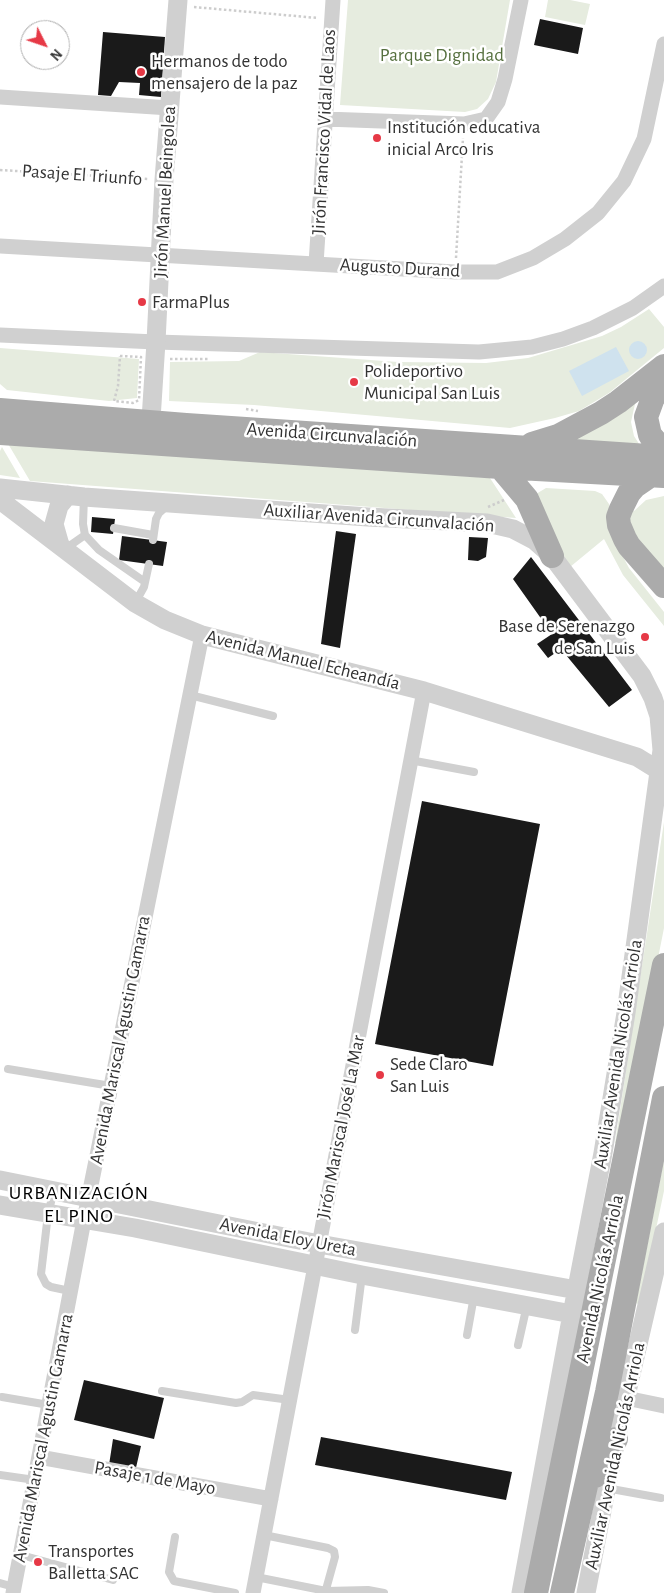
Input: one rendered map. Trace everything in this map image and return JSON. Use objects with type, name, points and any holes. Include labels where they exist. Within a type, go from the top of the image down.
[{"type":"main road","points":[[552,556],[531,506],[522,492],[507,457],[583,424],[618,402],[664,366]]},
{"type":"main road","points":[[664,384],[653,398],[646,417],[650,435],[664,451]]},
{"type":"main road","name":"Avenida Circunvalación","points":[[9,408],[150,433]]},
{"type":"main road","name":"Avenida Circunvalación","points":[[0,433],[150,433],[660,469]]},
{"type":"main road","points":[[660,469],[635,486],[629,493],[618,517],[621,532],[629,546],[664,586]]},
{"type":"main road","name":"Avenida Nicolás Arriola","points":[[536,1593],[664,965]]},
{"type":"main road","name":"Avenida Nicolás Arriola","points":[[562,1593],[607,1392],[664,1098]]},
{"type":"main road","points":[[583,1497],[616,1439]]},
{"type":"street","name":"Jirón Francisco Vidal de Laos","points":[[316,264],[333,0]]},
{"type":"street","points":[[325,119],[464,124],[486,118],[498,102],[505,79],[521,0]]},
{"type":"street","name":"Jirón Manuel Beingolea","points":[[150,433],[164,180],[178,3]]},
{"type":"street","name":"Augusto Durand","points":[[0,246],[455,272],[496,272],[533,258],[565,239],[598,213],[624,181],[644,139],[662,62],[664,44]]},
{"type":"street","points":[[0,98],[170,108]]},
{"type":"street","points":[[0,335],[478,352],[506,350],[539,345],[593,328],[633,308],[664,286]]},
{"type":"street","name":"Auxiliar Avenida Circunvalación","points":[[0,488],[170,503],[479,523],[513,529],[534,540],[552,556],[642,676],[657,706],[663,750]]},
{"type":"street","points":[[62,547],[54,524],[58,506],[76,496]]},
{"type":"street","name":"Avenida Manuel Echeandía","points":[[0,500],[135,603],[166,620],[202,635],[424,691],[637,757],[661,771]]},
{"type":"street","name":"Avenida Mariscal Agustin Gamarra","points":[[9,1588],[21,1555],[88,1197],[202,635]]},
{"type":"street","name":"Jirón Mariscal José La Mar","points":[[253,1593],[424,691]]},
{"type":"street","points":[[637,757],[663,750]]},
{"type":"street","name":"Auxiliar Avenida Nicolás Arriola","points":[[521,1593],[603,1153],[626,1014],[663,750]]},
{"type":"street","name":"Avenida Eloy Ureta","points":[[0,1180],[319,1244],[576,1290]]},
{"type":"street","name":"Avenida Eloy Ureta","points":[[0,1205],[135,1228],[362,1275],[572,1314]]},
{"type":"street","points":[[135,1228],[139,1207]]},
{"type":"street","points":[[252,1253],[257,1231]]},
{"type":"street","name":"Auxiliar Avenida Nicolás Arriola","points":[[586,1593],[616,1439],[664,1232]]},
{"type":"street","points":[[396,1281],[399,1258]]},
{"type":"street","points":[[516,1279],[519,1304]]},
{"type":"street","points":[[626,1398],[664,1406]]},
{"type":"street","name":"Pasaje 1 de Mayo","points":[[39,1457],[271,1499]]},
{"type":"lane","points":[[76,496],[87,525],[85,535]]},
{"type":"lane","points":[[114,528],[153,538],[156,519],[159,513],[170,503]]},
{"type":"lane","points":[[62,547],[85,535]]},
{"type":"lane","points":[[85,535],[99,550],[145,582]]},
{"type":"lane","points":[[135,603],[145,582],[149,564]]},
{"type":"lane","points":[[190,695],[273,716]]},
{"type":"lane","points":[[410,760],[474,772]]},
{"type":"lane","points":[[8,1069],[111,1086]]},
{"type":"lane","points":[[54,1190],[48,1214],[41,1274],[46,1284],[51,1287],[70,1291]]},
{"type":"lane","points":[[355,1330],[362,1275]]},
{"type":"lane","points":[[467,1335],[474,1296]]},
{"type":"lane","points":[[518,1346],[519,1304]]},
{"type":"lane","points":[[162,1391],[236,1403],[242,1402],[253,1395],[290,1400]]},
{"type":"lane","points":[[2,1397],[49,1405]]},
{"type":"lane","points":[[0,1475],[35,1480]]},
{"type":"lane","points":[[606,1488],[661,1498]]},
{"type":"lane","points":[[264,1535],[328,1548],[334,1552],[335,1557],[326,1592]]},
{"type":"lane","points":[[175,1536],[169,1572],[174,1581],[235,1593]]},
{"type":"lane","points":[[21,1555],[113,1580]]},
{"type":"lane","points":[[256,1577],[326,1592],[368,1590],[384,1593]]},
{"type":"path","points":[[178,3],[331,20]]},
{"type":"path","points":[[455,272],[464,124]]},
{"type":"path","name":"Pasaje El Triunfo","points":[[0,170],[164,180]]},
{"type":"path","points":[[114,402],[118,386],[120,356]]},
{"type":"path","points":[[244,409],[254,409],[262,413]]},
{"type":"path","points":[[479,523],[486,508],[522,492]]},
{"type":"green space","name":"Parque Dignidad","points":[[348,0],[510,0],[496,82],[488,99],[477,109],[465,112],[340,105]]},
{"type":"green space","points":[[548,0],[570,0],[590,4],[585,25],[545,17]]},
{"type":"green space","name":"Polideportivo Municipal San Luis","points":[[649,309],[664,327],[664,348],[609,393],[579,411],[510,428],[254,405],[169,401],[170,362],[239,361],[260,352],[398,362],[486,363],[528,358],[602,336],[621,327]]},
{"type":"green space","points":[[0,348],[139,359],[137,398],[109,401],[7,390],[0,384]]},
{"type":"green space","points":[[647,389],[635,404],[631,422],[634,436],[643,450],[551,443]]},
{"type":"green space","points":[[7,442],[490,478],[516,518],[30,481]]},
{"type":"green space","points":[[2,447],[20,478],[0,475],[0,451]]},
{"type":"green space","points":[[546,488],[595,491],[602,494],[609,504],[614,540],[629,568],[664,612],[664,626],[623,575],[604,539],[570,567],[557,548],[536,494]]},
{"type":"green space","points":[[664,496],[664,580],[630,539],[626,513],[631,509],[634,511],[646,500]]},
{"type":"green space","points":[[664,822],[664,928],[621,1145],[615,1143]]},
{"type":"green space","points":[[664,1160],[664,1191],[640,1305],[636,1303]]},
{"type":"water","points":[[634,341],[642,341],[647,346],[645,357],[634,359],[629,354],[629,346]]},
{"type":"water","points":[[616,347],[629,371],[582,396],[569,371]]},
{"type":"building","points":[[540,19],[583,28],[578,54],[534,45]]},
{"type":"building","points":[[103,32],[165,37],[161,97],[139,95],[140,83],[119,82],[111,96],[98,95]]},
{"type":"building","points":[[92,517],[115,519],[113,534],[91,532]]},
{"type":"building","points":[[336,531],[356,534],[340,648],[321,644]]},
{"type":"building","points":[[122,536],[167,542],[163,566],[119,560]]},
{"type":"building","points":[[469,537],[488,538],[486,557],[478,561],[468,560]]},
{"type":"building","points":[[531,557],[632,690],[609,707],[561,649],[548,658],[537,644],[552,634],[513,579]]},
{"type":"building","points":[[422,801],[540,824],[493,1066],[375,1044]]},
{"type":"building","points":[[84,1380],[164,1398],[154,1439],[74,1420]]},
{"type":"building","points":[[321,1437],[512,1472],[506,1500],[315,1465]]},
{"type":"building","points":[[113,1439],[141,1446],[135,1472],[109,1465]]},
{"type":"place","name":"Hermanos de todo mensajero de la paz","points":[[141,72]]},
{"type":"place","name":"Institución educativa inicial Arco Iris","points":[[377,138]]},
{"type":"place","name":"FarmaPlus","points":[[142,302]]},
{"type":"place","name":"Polideportivo Municipal San Luis","points":[[354,382]]},
{"type":"place","name":"Base de Serenazgo de San Luis","points":[[645,637]]},
{"type":"place","name":"Sede Claro San Luis","points":[[380,1075]]},
{"type":"place","name":"Transportes Balletta SAC","points":[[38,1562]]},
{"type":"district","name":"URBANIZACIÓN EL PINO","points":[[79,1204]]}]
